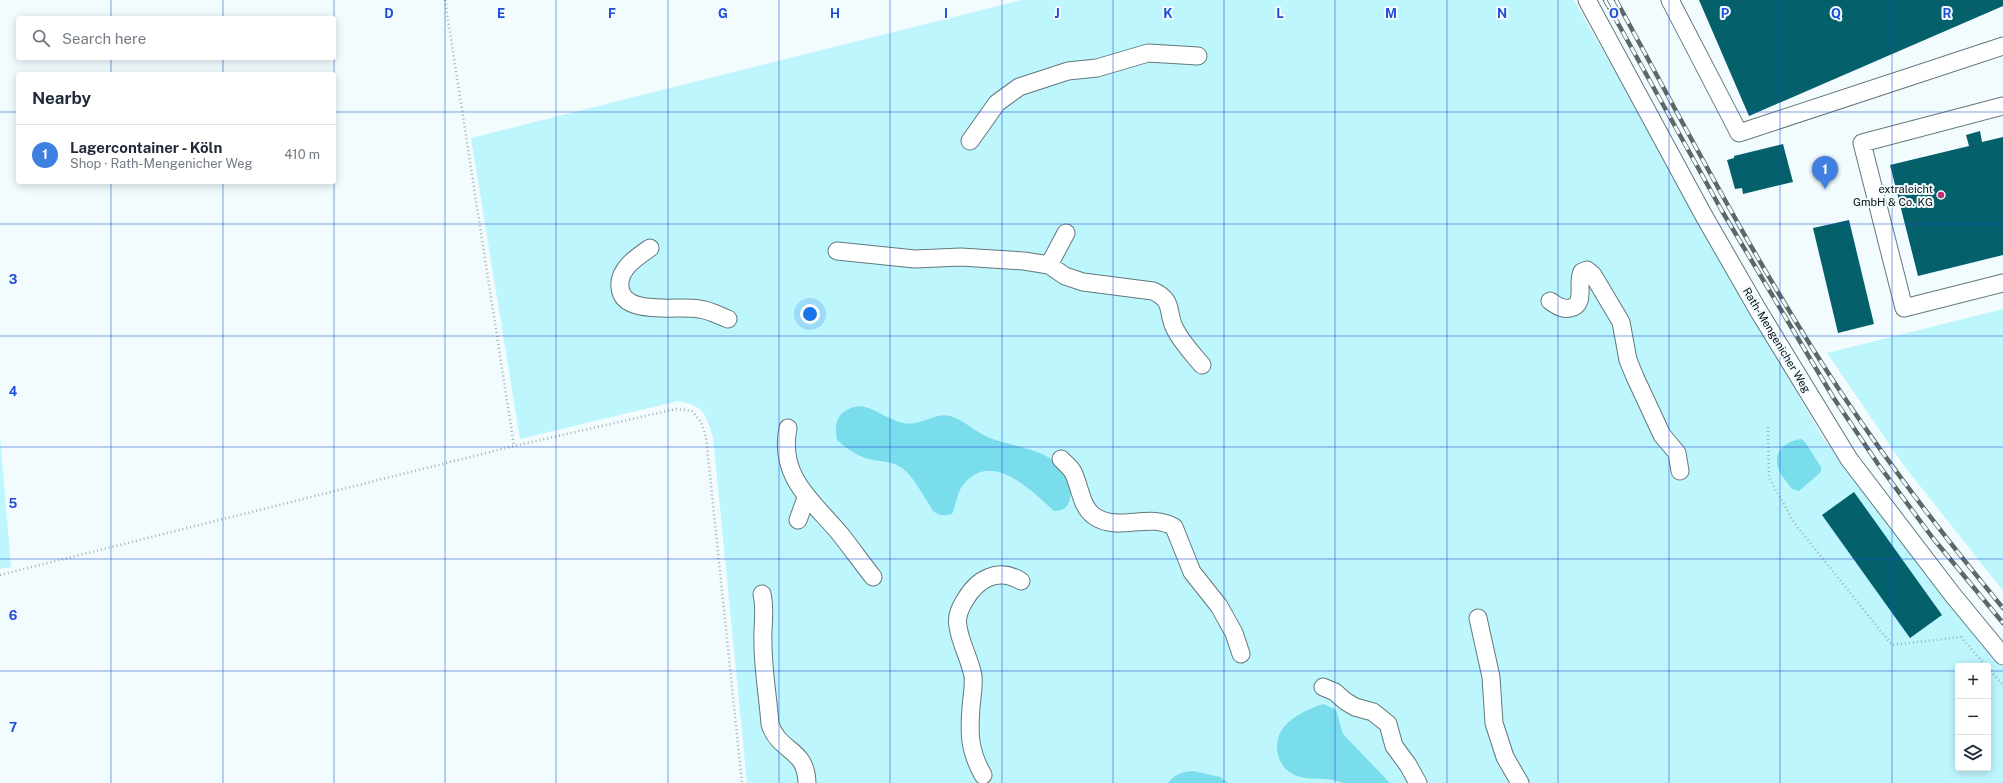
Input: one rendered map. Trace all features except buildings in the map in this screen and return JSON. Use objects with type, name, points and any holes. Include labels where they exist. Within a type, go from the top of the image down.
[{"type":"street","name":"Rath-Mengenicher Weg","points":[[1587,0],[1704,216],[1758,310],[1850,458],[1952,594],[2003,656]]},
{"type":"street","points":[[1670,0],[1739,133],[2003,46]]},
{"type":"street","points":[[970,141],[997,103],[1006,94],[1019,86],[1068,71],[1097,68],[1148,53],[1198,56]]},
{"type":"street","points":[[2003,106],[1862,143],[1904,308],[2003,283]]},
{"type":"street","points":[[1049,265],[1066,233]]},
{"type":"street","points":[[650,248],[627,267],[621,277],[620,292],[624,299],[639,307],[698,308],[728,319]]},
{"type":"street","points":[[837,251],[915,259],[968,257],[1049,265],[1065,276],[1083,282],[1153,291],[1162,295],[1168,301],[1174,327],[1179,337],[1202,365]]},
{"type":"street","points":[[1550,301],[1565,309],[1573,308],[1578,303],[1580,295],[1579,276],[1582,272],[1587,270],[1593,275],[1621,322],[1628,360],[1662,435],[1677,453],[1680,471]]},
{"type":"street","points":[[788,428],[786,438],[787,452],[791,469],[797,484],[806,498],[842,536],[873,577]]},
{"type":"street","points":[[1061,458],[1072,472],[1086,506],[1093,515],[1104,521],[1119,523],[1159,521],[1174,527],[1192,572],[1219,606],[1234,633],[1241,654]]},
{"type":"street","points":[[798,520],[806,498]]},
{"type":"street","points":[[983,775],[974,759],[971,748],[973,676],[958,626],[958,617],[960,609],[967,596],[977,583],[985,578],[992,576],[1003,576],[1021,580]]},
{"type":"street","points":[[762,594],[765,605],[762,632],[763,657],[770,724],[774,734],[780,742],[795,752],[802,759],[807,772],[807,783]]},
{"type":"street","points":[[1478,618],[1490,677],[1494,723],[1505,757],[1520,783]]},
{"type":"street","points":[[1323,687],[1335,692],[1344,701],[1355,707],[1373,712],[1388,724],[1394,746],[1408,765],[1418,783]]},
{"type":"path","points":[[445,0],[514,446]]},
{"type":"path","points":[[0,575],[514,446],[676,409],[692,411],[701,422],[706,437],[742,783]]},
{"type":"path","points":[[1768,427],[1769,478],[1795,524],[1892,645],[1961,638],[1983,663]]},
{"type":"path","points":[[1991,671],[2003,685]]},
{"type":"shaded area","points":[[1022,0],[1574,0],[1824,440],[1961,619],[2003,667],[2003,783],[747,783],[713,437],[705,416],[693,405],[678,401],[520,439],[471,138]]},
{"type":"shaded area","points":[[2003,309],[2003,591],[1902,463],[1827,353]]},
{"type":"shaded area","points":[[858,406],[870,409],[891,419],[910,424],[938,416],[950,416],[961,420],[990,438],[1036,451],[1056,462],[1063,471],[1069,482],[1071,494],[1069,503],[1063,509],[1054,511],[1022,484],[998,472],[986,471],[974,475],[963,485],[959,492],[952,514],[940,515],[933,511],[915,482],[902,468],[890,463],[860,456],[837,440],[836,427],[839,417],[846,410]]},
{"type":"shaded area","points":[[0,436],[11,567],[0,569]]},
{"type":"shaded area","points":[[1801,439],[1805,442],[1821,467],[1821,472],[1799,491],[1792,489],[1784,479],[1779,470],[1777,456],[1782,448],[1790,442]]},
{"type":"shaded area","points":[[1324,704],[1336,710],[1343,734],[1390,783],[1343,783],[1330,779],[1304,778],[1291,773],[1286,769],[1277,752],[1280,733],[1287,723],[1297,716]]},
{"type":"shaded area","points":[[1193,771],[1220,777],[1228,783],[1168,783],[1173,777],[1179,774]]},
{"type":"railway","points":[[1605,0],[1722,211],[1833,397],[1878,464],[1932,537],[2003,623]]},
{"type":"railway","points":[[1616,0],[1724,199],[1781,298],[1811,346],[1861,422],[1900,476],[1940,530],[2003,608]]},
{"type":"place","name":"Lagercontainer - Köln","points":[[1825,189]]},
{"type":"place","name":"extraleicht GmbH & Co. KG","points":[[1941,195]]}]
